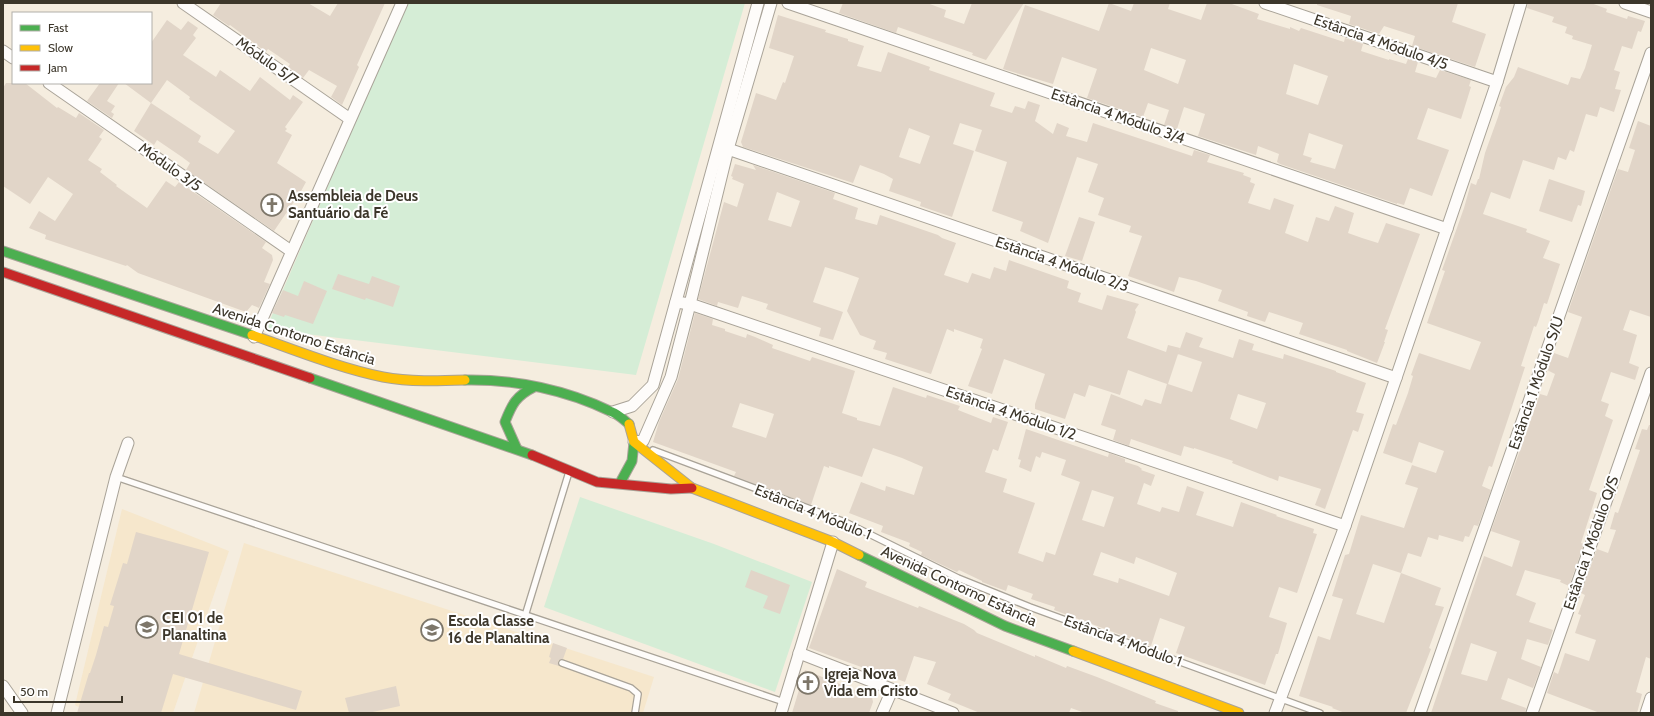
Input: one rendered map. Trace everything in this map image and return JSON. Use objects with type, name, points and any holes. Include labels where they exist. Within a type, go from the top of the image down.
[{"type":"street","name":"Módulo 5/7","points":[[183,3],[350,119]]},
{"type":"street","points":[[254,337],[402,3]]},
{"type":"street","points":[[613,412],[632,406],[653,385],[758,3]]},
{"type":"street","points":[[620,483],[632,461],[634,442],[643,441],[671,377],[728,149],[771,3]]},
{"type":"street","name":"Estância 4 Módulo 3/4","points":[[788,3],[1447,229]]},
{"type":"street","name":"Estância 4 Módulo 4/5","points":[[1265,3],[1497,82]]},
{"type":"street","points":[[1275,713],[1345,526],[1497,82],[1522,3]]},
{"type":"street","points":[[1625,3],[1651,12]]},
{"type":"street","points":[[3,51],[12,57]]},
{"type":"street","name":"Estância 1 Módulo S/U","points":[[1420,713],[1651,53]]},
{"type":"street","name":"Módulo 3/5","points":[[50,84],[291,251]]},
{"type":"street","name":"Estância 4 Módulo 2/3","points":[[728,149],[1396,378]]},
{"type":"street","name":"Avenida Contorno Estância","points":[[3,251],[254,337],[350,368],[384,377],[425,380],[484,380],[554,390],[613,412],[630,425],[634,442],[692,488],[833,542],[1005,626],[1239,713]]},
{"type":"street","name":"Avenida Contorno Estância","points":[[3,272],[517,449],[569,472],[597,482],[670,489],[692,488]]},
{"type":"street","name":"Estância 4 Módulo 1/2","points":[[676,302],[690,304],[1345,526]]},
{"type":"street","name":"Estância 1 Módulo Q/S","points":[[1532,713],[1651,373]]},
{"type":"street","points":[[517,449],[505,422],[511,406],[519,394],[534,387]]},
{"type":"street","points":[[56,713],[116,477],[128,443]]},
{"type":"street","points":[[780,713],[833,542]]},
{"type":"street","points":[[799,653],[953,713]]},
{"type":"street","points":[[3,686],[22,713]]},
{"type":"street","points":[[882,713],[892,690]]},
{"type":"street","points":[[1646,713],[1651,698]]},
{"type":"lane","name":"Estância 4 Módulo 1","points":[[634,442],[844,522],[958,578],[1030,607],[1320,713]]},
{"type":"lane","points":[[525,616],[569,472]]},
{"type":"lane","points":[[116,477],[784,702]]},
{"type":"lane","points":[[562,663],[632,688],[638,694],[635,713]]},
{"type":"shaded area","points":[[122,509],[229,551],[173,713],[89,713],[75,705]]},
{"type":"shaded area","points":[[244,543],[654,677],[643,713],[194,713]]},
{"type":"green space","points":[[407,3],[745,3],[636,375],[266,329]]},
{"type":"green space","points":[[580,497],[714,544],[812,582],[775,692],[544,607]]},
{"type":"building","points":[[221,3],[308,3],[330,16],[338,3],[385,3],[357,65],[359,67],[342,105],[331,97],[337,86],[309,70],[303,78],[288,67],[290,64],[268,49],[266,52],[230,25],[229,26],[213,15]]},
{"type":"building","points":[[843,3],[927,3],[946,10],[944,17],[964,24],[972,3],[1024,3],[986,60],[972,55],[973,53],[898,27],[896,33],[839,13]]},
{"type":"building","points":[[1109,3],[1131,11],[1134,3],[1170,3],[1168,9],[1201,20],[1207,3],[1229,3],[1259,14],[1257,19],[1290,29],[1290,27],[1299,31],[1301,28],[1344,42],[1345,38],[1363,44],[1361,51],[1389,60],[1406,64],[1408,59],[1418,62],[1415,72],[1436,78],[1440,70],[1471,80],[1469,86],[1471,87],[1461,119],[1428,108],[1417,139],[1449,150],[1432,196],[1410,188],[1404,205],[1397,204],[1280,164],[1277,162],[1279,154],[1258,146],[1256,155],[1198,136],[1205,114],[1184,107],[1177,129],[1164,125],[1169,110],[1148,103],[1143,117],[1087,98],[1097,69],[1062,57],[1053,84],[1003,69],[1025,5],[1099,31]],"holes":[[[1151,48],[1186,60],[1178,84],[1144,70]],[[1294,64],[1328,76],[1318,105],[1286,94]],[[1309,133],[1343,145],[1335,169],[1310,162],[1312,158],[1303,155]]]},
{"type":"building","points":[[1317,3],[1458,3],[1452,22],[1486,34],[1475,67],[1412,46],[1415,36],[1384,26],[1379,34],[1349,24],[1351,16],[1317,5]]},
{"type":"building","points":[[1528,3],[1591,3],[1607,9],[1606,12],[1627,19],[1628,16],[1645,21],[1641,32],[1638,31],[1632,49],[1622,46],[1614,70],[1620,72],[1615,89],[1621,90],[1614,112],[1600,107],[1597,117],[1586,114],[1574,152],[1570,150],[1566,160],[1558,157],[1554,170],[1523,160],[1510,199],[1491,192],[1483,214],[1527,229],[1526,232],[1550,241],[1543,258],[1560,264],[1547,304],[1544,303],[1536,327],[1534,326],[1521,366],[1525,367],[1512,407],[1492,467],[1489,466],[1482,486],[1491,490],[1478,526],[1474,525],[1469,537],[1465,536],[1463,542],[1439,535],[1438,540],[1428,537],[1421,557],[1408,553],[1401,573],[1441,588],[1435,605],[1444,607],[1429,648],[1431,649],[1406,713],[1345,713],[1332,708],[1333,707],[1299,696],[1318,636],[1330,640],[1343,599],[1332,596],[1345,555],[1349,554],[1361,515],[1404,528],[1418,488],[1405,484],[1412,465],[1436,473],[1444,451],[1419,442],[1412,463],[1383,453],[1393,424],[1396,425],[1408,393],[1413,376],[1411,375],[1419,353],[1470,370],[1481,342],[1427,323],[1445,271],[1442,270],[1464,208],[1471,183],[1476,185],[1479,179],[1485,153],[1498,117],[1501,107],[1499,106],[1506,87],[1514,77],[1518,67],[1568,85],[1571,77],[1580,79],[1592,45],[1572,39],[1573,36],[1565,33],[1567,27],[1552,22],[1554,17],[1527,8]],"holes":[[[1373,564],[1401,573],[1384,623],[1356,614]]]},
{"type":"building","points":[[778,15],[826,30],[825,32],[864,46],[857,66],[881,72],[888,52],[930,67],[929,70],[995,93],[990,106],[1012,113],[1015,106],[1025,109],[1028,101],[1040,105],[1035,121],[1053,134],[1057,123],[1069,128],[1066,136],[1087,142],[1093,123],[1192,156],[1194,150],[1210,155],[1207,162],[1244,173],[1243,175],[1251,178],[1250,182],[1255,184],[1248,203],[1270,210],[1274,198],[1294,205],[1285,233],[1308,242],[1316,217],[1329,221],[1335,206],[1354,213],[1348,233],[1362,238],[1378,243],[1386,223],[1420,234],[1385,329],[1388,330],[1377,363],[1347,350],[1299,334],[1303,323],[1269,312],[1265,322],[1247,316],[1248,312],[1218,301],[1222,290],[1179,277],[1174,292],[1128,276],[1142,236],[1129,232],[1131,226],[1098,215],[1104,198],[1088,192],[1098,164],[1077,157],[1048,243],[1020,231],[1023,222],[992,211],[1007,162],[975,151],[982,130],[960,123],[953,144],[974,151],[952,217],[920,206],[921,202],[889,191],[893,179],[860,165],[853,183],[743,147],[741,142],[756,93],[776,100],[783,82],[785,83],[794,56],[769,48]],"holes":[[[909,128],[930,136],[920,164],[899,157]]]},
{"type":"building","points":[[167,20],[181,30],[188,21],[198,28],[193,35],[196,38],[183,55],[216,77],[220,70],[250,91],[260,77],[290,100],[293,95],[303,102],[285,127],[287,129],[285,131],[292,135],[277,163],[306,182],[274,231],[186,170],[190,163],[182,157],[157,140],[154,145],[134,131],[151,103],[125,84],[152,84],[152,42]],"holes":[[[167,80],[190,97],[189,99],[235,131],[218,154],[198,142],[201,136],[151,103]]]},
{"type":"building","points":[[6,83],[26,84],[57,108],[58,107],[76,118],[79,113],[104,130],[99,137],[102,139],[88,160],[102,169],[100,172],[117,185],[116,186],[147,208],[166,181],[175,187],[179,182],[266,242],[262,248],[272,255],[273,260],[264,282],[270,284],[259,308],[252,305],[246,312],[138,273],[127,265],[126,266],[45,239],[46,235],[29,228],[39,211],[55,221],[73,194],[48,177],[30,204],[3,186],[3,88]]},
{"type":"building","points":[[99,84],[118,84],[107,101],[115,106],[111,112],[114,114],[112,118],[87,101]]},
{"type":"building","points":[[1638,121],[1651,126],[1651,317],[1630,310],[1623,330],[1637,335],[1629,363],[1639,367],[1635,380],[1611,372],[1601,401],[1609,404],[1605,416],[1613,420],[1589,490],[1597,493],[1581,543],[1584,544],[1569,586],[1560,582],[1561,580],[1525,570],[1516,595],[1536,603],[1529,622],[1553,630],[1548,645],[1527,639],[1521,659],[1541,667],[1533,688],[1508,678],[1501,699],[1526,708],[1525,713],[1431,713],[1484,556],[1512,567],[1520,541],[1491,531],[1540,394],[1547,396],[1555,374],[1547,370],[1554,353],[1568,358],[1582,317],[1568,312],[1618,169],[1628,172],[1635,150],[1629,148]],"holes":[[[1471,643],[1497,652],[1487,681],[1461,674]]]},
{"type":"building","points":[[735,164],[756,170],[753,165],[835,193],[833,199],[858,208],[855,219],[877,225],[880,215],[938,235],[956,243],[944,275],[968,283],[972,273],[990,279],[994,267],[1006,271],[1009,260],[1069,281],[1067,288],[1081,293],[1078,302],[1102,310],[1107,295],[1139,304],[1135,310],[1136,312],[1127,338],[1166,352],[1168,345],[1180,348],[1178,354],[1186,332],[1203,338],[1199,347],[1233,358],[1239,339],[1254,344],[1252,350],[1283,359],[1284,354],[1336,371],[1366,383],[1356,412],[1364,414],[1358,432],[1353,430],[1325,509],[1315,505],[1321,489],[1279,476],[1278,481],[1232,463],[1233,461],[1194,448],[1184,446],[1181,456],[1131,439],[1129,446],[1113,440],[1116,430],[1101,425],[1111,394],[1142,406],[1145,399],[1161,404],[1167,384],[1128,370],[1120,395],[1089,385],[1085,397],[1074,393],[1065,419],[1035,409],[1035,404],[1045,374],[1004,359],[992,394],[968,386],[982,349],[980,348],[983,339],[954,329],[954,332],[947,329],[931,374],[885,359],[887,353],[873,349],[876,341],[860,335],[847,311],[859,278],[842,272],[825,267],[813,302],[843,312],[833,340],[819,336],[821,328],[766,309],[768,304],[742,296],[738,308],[718,302],[717,306],[698,299],[724,202],[737,207],[744,184],[732,179],[733,177],[731,176]],"holes":[[[777,192],[800,201],[791,227],[768,220]],[[1178,354],[1202,362],[1192,392],[1168,384]],[[1238,394],[1266,403],[1257,429],[1230,419]]]},
{"type":"building","points":[[1549,179],[1585,191],[1581,206],[1578,205],[1572,222],[1539,211]]},
{"type":"building","points":[[1079,217],[1095,222],[1082,261],[1065,256]]},
{"type":"building","points":[[338,274],[369,284],[372,276],[400,286],[393,307],[366,298],[365,300],[332,289]]},
{"type":"building","points":[[304,281],[327,291],[313,324],[285,315],[284,317],[272,313],[283,290],[298,296]]},
{"type":"building","points":[[695,313],[713,319],[712,325],[725,329],[725,331],[746,338],[747,334],[773,345],[772,348],[810,361],[812,357],[855,371],[842,413],[857,418],[857,420],[880,426],[893,387],[926,398],[927,395],[960,406],[958,410],[991,423],[993,417],[1008,422],[998,451],[993,449],[985,472],[1007,479],[1003,492],[1035,503],[1018,553],[1043,562],[1046,552],[1055,555],[1080,482],[1061,475],[1066,460],[1042,452],[1040,458],[1036,456],[1031,472],[1019,467],[1021,460],[1018,459],[1026,429],[1108,457],[1109,453],[1125,459],[1125,462],[1138,466],[1142,469],[1141,470],[1155,475],[1151,486],[1144,483],[1137,504],[1160,512],[1162,507],[1179,512],[1187,486],[1204,492],[1196,515],[1233,527],[1241,502],[1314,529],[1313,533],[1317,534],[1297,593],[1279,587],[1269,617],[1287,623],[1278,654],[1276,654],[1265,685],[1176,653],[1185,627],[1160,618],[1151,646],[1054,610],[1055,607],[1031,599],[1033,594],[1008,585],[1006,591],[982,582],[959,570],[957,572],[921,555],[922,552],[909,546],[910,543],[881,532],[883,526],[849,513],[861,482],[885,491],[886,486],[914,495],[923,467],[902,458],[873,448],[862,477],[829,466],[829,468],[824,466],[811,505],[734,476],[736,472],[653,442],[659,422],[678,379]],"holes":[[[740,403],[774,414],[766,438],[732,427]],[[1092,490],[1114,497],[1104,527],[1082,520]],[[1101,552],[1134,564],[1136,557],[1177,573],[1169,596],[1119,578],[1118,583],[1093,575]]]},
{"type":"building","points":[[1649,425],[1651,425],[1651,659],[1646,657],[1636,692],[1642,694],[1637,713],[1600,713],[1547,693],[1554,672],[1558,674],[1565,653],[1589,661],[1596,640],[1575,633],[1581,615],[1578,614],[1585,595],[1581,593],[1597,549],[1608,553],[1616,530],[1610,529],[1615,512],[1618,513],[1640,450],[1635,449],[1642,429],[1647,430]]},
{"type":"building","points":[[136,532],[209,552],[179,654],[302,691],[296,710],[173,674],[161,713],[77,713],[104,626],[108,627],[114,606],[110,605],[123,563],[127,564]]},
{"type":"building","points":[[837,569],[867,582],[865,587],[964,624],[977,633],[1035,657],[1035,655],[1066,668],[1067,666],[1097,677],[1156,701],[1155,703],[1178,711],[1178,713],[1085,713],[1071,708],[1069,713],[980,713],[948,700],[951,694],[927,684],[936,662],[914,656],[905,682],[864,666],[864,668],[809,648]]},
{"type":"building","points":[[751,570],[790,585],[780,614],[763,608],[768,596],[745,587]]},
{"type":"building","points":[[553,643],[567,648],[563,659],[558,661],[559,666],[549,663]]},
{"type":"building","points":[[805,670],[872,697],[873,702],[869,713],[792,713]]},
{"type":"building","points":[[396,686],[400,706],[368,713],[349,713],[345,698]]},
{"type":"traffic: fast","points":[[3,251],[252,335]]},
{"type":"traffic: fast","points":[[310,378],[532,455]]},
{"type":"traffic: fast","points":[[465,380],[503,381],[540,387],[559,392],[595,404],[621,417],[629,424]]},
{"type":"traffic: fast","points":[[517,449],[505,422],[515,401],[534,387]]},
{"type":"traffic: fast","points":[[620,483],[632,461],[634,442]]},
{"type":"traffic: fast","points":[[859,555],[1005,626],[1073,651]]},
{"type":"traffic: slow","points":[[252,335],[334,364],[383,377],[393,379],[434,381],[465,380]]},
{"type":"traffic: slow","points":[[629,424],[634,442],[692,488],[833,542],[859,555]]},
{"type":"traffic: slow","points":[[1073,651],[1239,713]]},
{"type":"traffic: jam","points":[[3,272],[310,378]]},
{"type":"traffic: jam","points":[[532,455],[597,482],[671,489],[692,488]]},
{"type":"place","name":"Assembleia de Deus Santuário da Fé","points":[[272,205]]},
{"type":"place","name":"CEI 01 de Planaltina","points":[[147,627]]},
{"type":"place","name":"Escola Classe 16 de Planaltina","points":[[432,630]]},
{"type":"place","name":"Igreja Nova Vida em Cristo","points":[[808,683]]}]
